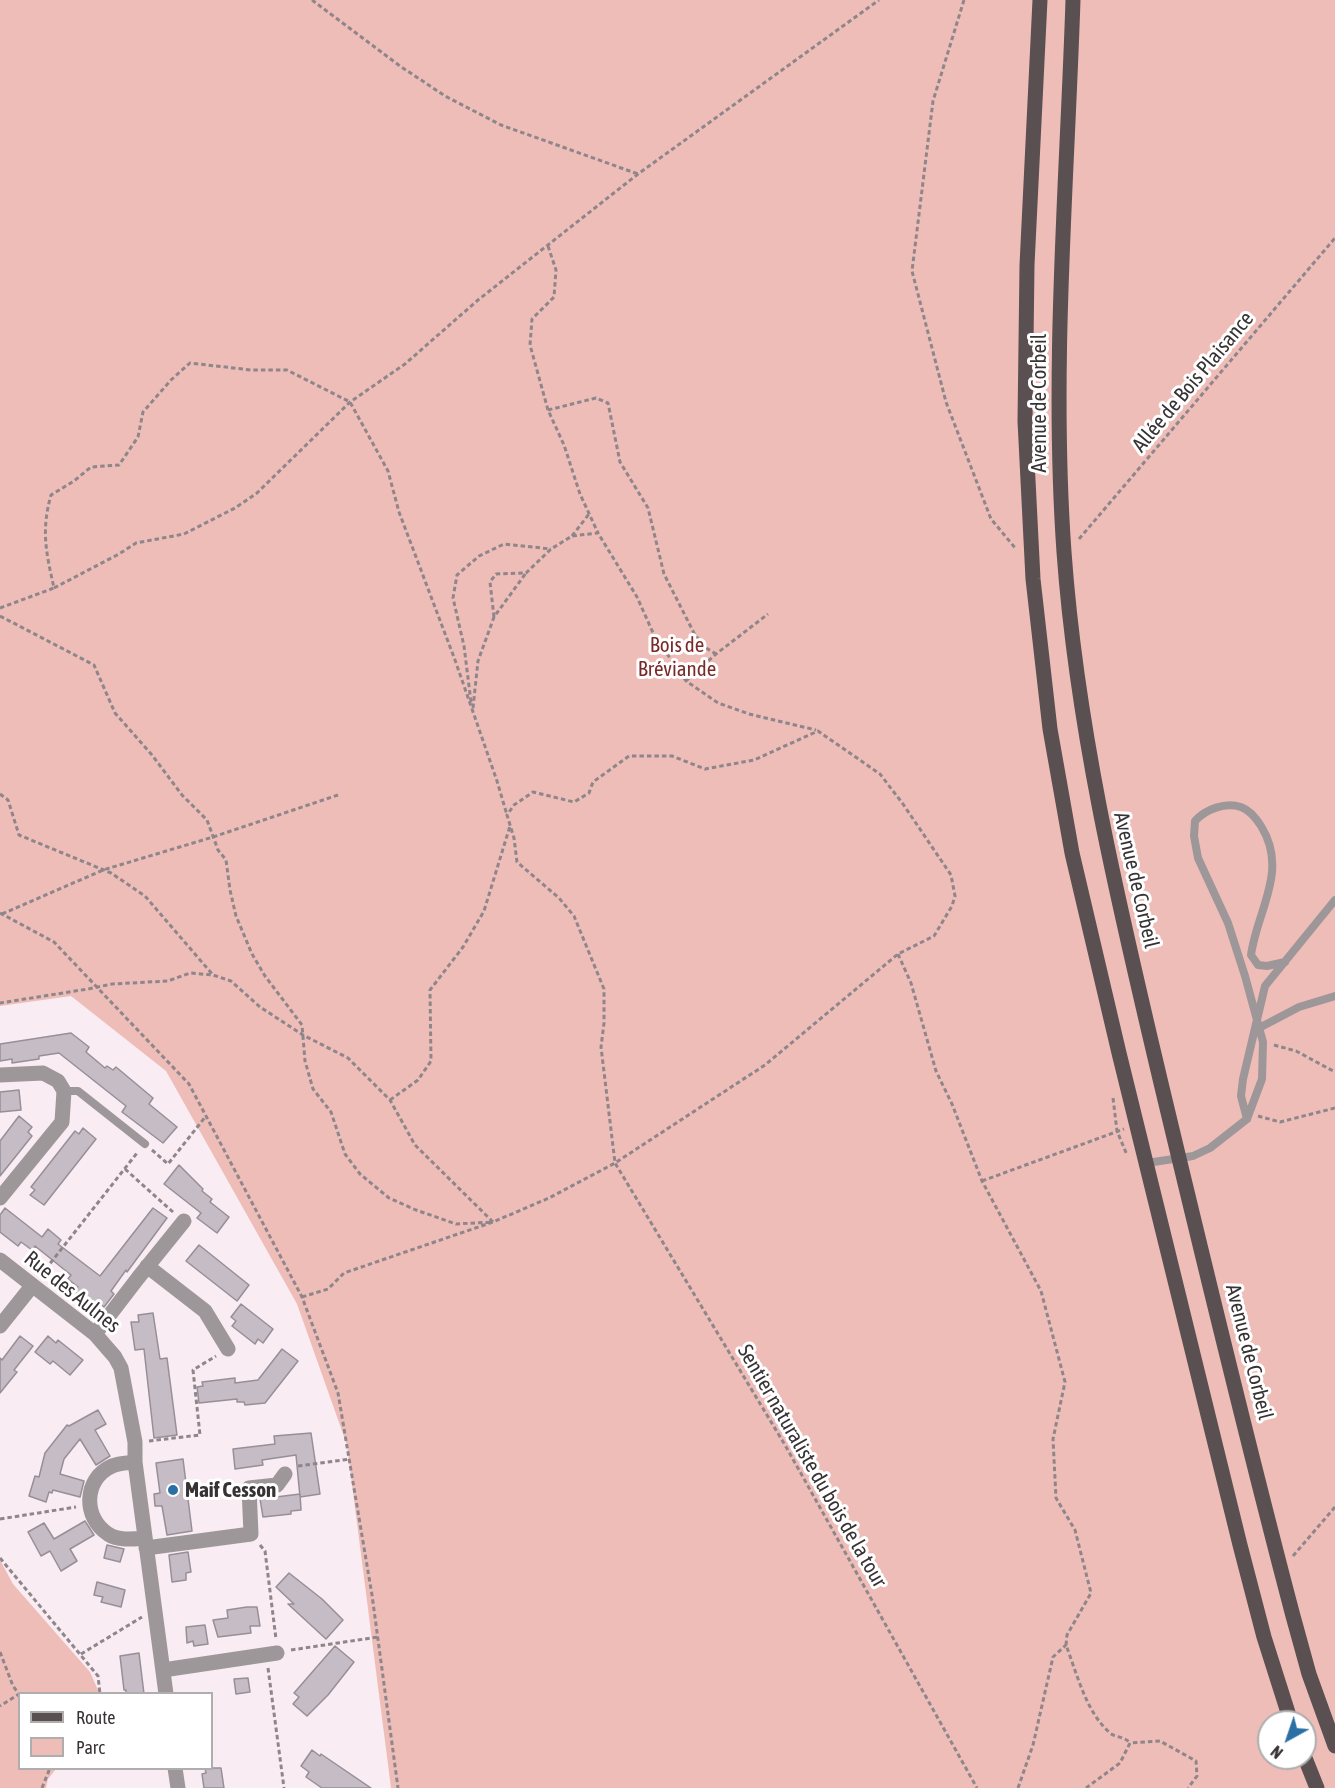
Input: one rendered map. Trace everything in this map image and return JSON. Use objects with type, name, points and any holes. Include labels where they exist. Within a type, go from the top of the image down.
[{"type":"main road","points":[[1040,0],[1025,326],[1027,488],[1038,637],[1050,729],[1072,853],[1119,1053],[1240,1545],[1264,1637],[1287,1710]]},
{"type":"main road","name":"Avenue de Corbeil","points":[[1073,0],[1058,369],[1059,466],[1065,565],[1080,706],[1116,894],[1180,1159],[1293,1616],[1309,1674],[1335,1746]]},
{"type":"main road","points":[[1310,1770],[1317,1788]]},
{"type":"street","points":[[0,1075],[43,1074],[58,1081],[64,1091],[62,1122],[0,1198]]},
{"type":"street","points":[[95,1335],[184,1221]]},
{"type":"street","name":"Rue des Aulnes","points":[[0,1260],[95,1335],[115,1357],[121,1368],[135,1442],[135,1462],[166,1692]]},
{"type":"street","points":[[147,1266],[205,1311],[228,1349]]},
{"type":"street","points":[[0,1326],[32,1286]]},
{"type":"street","points":[[135,1462],[111,1466],[97,1477],[89,1492],[90,1506],[94,1520],[109,1535],[146,1543],[251,1534],[249,1488],[277,1485],[285,1474]]},
{"type":"street","points":[[162,1670],[272,1653]]},
{"type":"street","points":[[175,1770],[178,1788]]},
{"type":"lane","points":[[1147,1163],[1193,1156],[1210,1148],[1248,1116],[1262,1079],[1263,1042],[1245,976],[1228,923],[1198,858],[1194,836],[1195,821],[1204,812],[1234,805],[1246,809],[1259,824],[1268,840],[1272,860],[1271,887],[1251,955],[1258,965],[1267,966],[1285,962]]},
{"type":"lane","points":[[1248,1116],[1241,1096],[1243,1079],[1258,1025],[1265,986],[1335,900]]},
{"type":"lane","points":[[1258,1025],[1299,1007],[1335,996]]},
{"type":"lane","points":[[64,1091],[78,1091],[145,1144]]},
{"type":"path","points":[[312,0],[400,66],[445,96],[501,125],[638,174]]},
{"type":"path","points":[[0,608],[54,588],[136,543],[184,534],[235,508],[257,493],[350,402],[405,364],[478,300],[638,174],[879,0]]},
{"type":"path","points":[[964,0],[933,101],[912,271],[946,402],[991,519],[1032,568]]},
{"type":"path","name":"Allée de Bois Plaisance","points":[[1074,545],[1335,238]]},
{"type":"path","points":[[302,1297],[328,1289],[344,1273],[493,1222],[549,1198],[615,1163],[765,1065],[898,954],[934,936],[952,906],[955,896],[951,875],[880,774],[818,731],[749,714],[718,703],[686,681],[654,635],[638,597],[598,533],[580,494],[564,445],[548,410],[530,345],[532,319],[554,297],[556,270],[548,246]]},
{"type":"path","points":[[54,588],[45,548],[46,514],[51,495],[74,481],[91,466],[119,465],[138,437],[143,412],[171,380],[190,363],[251,370],[287,370],[350,402],[388,471],[399,512],[472,710]]},
{"type":"path","points":[[548,410],[596,398],[608,403],[620,462],[648,508],[664,574],[695,635],[706,648],[716,654]]},
{"type":"path","points":[[472,710],[478,661],[494,617],[526,573],[550,549],[572,536],[589,513]]},
{"type":"path","points":[[572,536],[598,533]]},
{"type":"path","points":[[472,710],[464,646],[453,598],[457,575],[479,556],[504,544],[550,549]]},
{"type":"path","points":[[494,617],[490,582],[496,574],[526,573]]},
{"type":"path","points":[[686,681],[716,654],[768,614]]},
{"type":"path","points":[[0,616],[94,665],[115,713],[182,795],[207,820],[218,850],[226,860],[236,916],[252,954],[265,976],[302,1025],[305,1061],[314,1089],[331,1112],[345,1154],[360,1174],[389,1198],[416,1210],[456,1224],[493,1222]]},
{"type":"path","name":"Sentier naturaliste du bois de la tour","points":[[472,710],[514,838],[517,862],[558,898],[574,916],[604,989],[601,1047],[615,1163],[785,1445],[977,1788]]},
{"type":"path","points":[[507,815],[514,806],[533,792],[574,802],[589,793],[593,782],[629,756],[672,756],[705,769],[754,760],[818,731]]},
{"type":"path","points":[[0,794],[8,800],[19,835],[111,873],[145,896],[213,975]]},
{"type":"path","points":[[1,913],[103,870],[213,837],[338,795]]},
{"type":"path","points":[[390,1100],[418,1080],[431,1061],[430,990],[463,947],[484,911],[510,826]]},
{"type":"path","points":[[1,913],[54,942],[189,1084],[302,1297],[338,1393],[378,1636],[398,1788]]},
{"type":"path","points":[[898,954],[911,983],[936,1071],[952,1104],[982,1181],[1041,1291],[1065,1382],[1053,1439],[1056,1498],[1074,1530],[1091,1593],[1067,1635],[1066,1645],[1092,1711],[1111,1734],[1126,1738],[1130,1743]]},
{"type":"path","points":[[0,1003],[112,984],[168,981],[190,973],[213,975],[231,981],[260,1006],[303,1035],[348,1058],[390,1100],[415,1145],[493,1222]]},
{"type":"path","points":[[1263,1042],[1296,1051],[1335,1072]]},
{"type":"path","points":[[1248,1116],[1280,1122],[1335,1108]]},
{"type":"path","points":[[32,1286],[145,1144],[168,1164],[206,1116]]},
{"type":"path","points":[[982,1181],[1137,1124]]},
{"type":"path","points":[[125,1169],[184,1221]]},
{"type":"path","points":[[135,1442],[200,1435],[194,1370],[228,1349]]},
{"type":"path","points":[[285,1474],[293,1467],[350,1459]]},
{"type":"path","points":[[0,1519],[90,1506]]},
{"type":"path","points":[[1291,1559],[1335,1507]]},
{"type":"path","points":[[251,1534],[265,1551],[284,1788]]},
{"type":"path","points":[[0,1558],[98,1676],[100,1692]]},
{"type":"path","points":[[81,1654],[141,1617],[155,1613]]},
{"type":"path","points":[[272,1653],[378,1636]]},
{"type":"path","points":[[1017,1788],[1033,1745],[1053,1657],[1066,1645]]},
{"type":"path","points":[[0,1652],[13,1686],[18,1693]]},
{"type":"path","points":[[0,1706],[18,1695]]},
{"type":"path","points":[[1130,1743],[1160,1741],[1196,1761],[1197,1776],[1188,1788]]},
{"type":"path","points":[[1086,1788],[1120,1763],[1130,1743]]},
{"type":"path","points":[[42,1788],[49,1770]]},
{"type":"green space","name":"Bois de Bréviande","points":[[0,0],[1335,0],[1335,1788],[391,1788],[347,1445],[297,1304],[166,1071],[71,996],[0,1006]]},
{"type":"green space","points":[[0,1560],[13,1584],[90,1672],[98,1692],[18,1692],[18,1770],[55,1770],[48,1779],[46,1788],[0,1788]]},
{"type":"building","points":[[71,1033],[89,1047],[86,1052],[105,1068],[107,1066],[113,1070],[116,1067],[153,1098],[149,1104],[177,1127],[163,1143],[122,1112],[126,1106],[59,1053],[12,1063],[12,1059],[0,1061],[0,1044]]},
{"type":"building","points":[[19,1090],[21,1110],[0,1112],[0,1092]]},
{"type":"building","points":[[19,1116],[32,1127],[28,1132],[32,1136],[0,1176],[0,1141]]},
{"type":"building","points":[[83,1128],[96,1139],[44,1205],[30,1195],[35,1190],[31,1187],[75,1131],[79,1134]]},
{"type":"building","points":[[179,1165],[212,1199],[210,1202],[229,1217],[217,1233],[197,1218],[201,1213],[164,1184]]},
{"type":"building","points":[[5,1208],[42,1237],[48,1229],[61,1240],[58,1244],[100,1276],[153,1208],[167,1218],[111,1291],[114,1294],[104,1307],[99,1303],[95,1308],[74,1291],[78,1287],[68,1279],[71,1275],[35,1246],[32,1250],[21,1242],[18,1246],[0,1232],[0,1215]]},
{"type":"building","points":[[199,1245],[249,1285],[237,1301],[186,1261]]},
{"type":"building","points":[[241,1304],[273,1329],[263,1343],[258,1339],[255,1344],[232,1326],[236,1321],[231,1317]]},
{"type":"building","points":[[153,1313],[160,1359],[167,1358],[177,1435],[154,1438],[144,1349],[135,1350],[131,1322],[139,1322],[138,1315]]},
{"type":"building","points":[[20,1336],[33,1346],[14,1370],[17,1372],[0,1393],[0,1358],[2,1360]]},
{"type":"building","points":[[48,1336],[56,1343],[58,1340],[83,1360],[70,1375],[53,1361],[50,1364],[35,1352]]},
{"type":"building","points":[[282,1349],[298,1361],[265,1403],[245,1405],[244,1402],[237,1402],[237,1399],[199,1403],[197,1387],[203,1386],[202,1382],[235,1378],[235,1383],[258,1380]]},
{"type":"building","points":[[98,1410],[106,1424],[95,1430],[110,1456],[96,1465],[80,1439],[64,1459],[60,1474],[84,1481],[80,1497],[53,1490],[52,1493],[49,1492],[46,1502],[29,1496],[35,1476],[39,1477],[45,1453],[67,1425]]},
{"type":"building","points":[[311,1433],[320,1494],[300,1497],[296,1455],[262,1460],[263,1465],[235,1469],[233,1449],[275,1444],[274,1436]]},
{"type":"building","points":[[183,1459],[192,1531],[167,1535],[162,1506],[155,1506],[154,1494],[160,1493],[156,1463]]},
{"type":"building","points":[[300,1494],[301,1510],[291,1511],[291,1514],[263,1517],[260,1499]]},
{"type":"building","points":[[85,1521],[94,1535],[70,1549],[77,1561],[61,1571],[50,1551],[41,1556],[28,1532],[44,1523],[54,1539]]},
{"type":"building","points":[[107,1545],[124,1549],[120,1562],[104,1558]]},
{"type":"building","points":[[188,1552],[191,1572],[186,1573],[186,1580],[172,1582],[169,1555]]},
{"type":"building","points":[[289,1573],[322,1599],[343,1620],[326,1639],[288,1604],[294,1604],[276,1587]]},
{"type":"building","points":[[97,1582],[125,1590],[121,1607],[101,1602],[103,1597],[94,1595]]},
{"type":"building","points":[[257,1607],[260,1626],[250,1626],[251,1633],[218,1637],[213,1620],[228,1618],[227,1610]]},
{"type":"building","points":[[205,1625],[208,1644],[194,1646],[193,1641],[187,1643],[186,1627]]},
{"type":"building","points":[[335,1646],[354,1662],[328,1695],[307,1716],[293,1704],[299,1697],[294,1693]]},
{"type":"building","points":[[139,1653],[144,1692],[124,1690],[120,1656]]},
{"type":"building","points":[[248,1678],[250,1692],[236,1694],[234,1679]]},
{"type":"building","points":[[312,1750],[371,1788],[322,1788],[306,1777],[309,1772],[301,1766]]},
{"type":"building","points":[[221,1768],[224,1788],[204,1788],[202,1774],[206,1773],[205,1770]]},
{"type":"place","name":"Maif Cesson","points":[[173,1490]]}]
